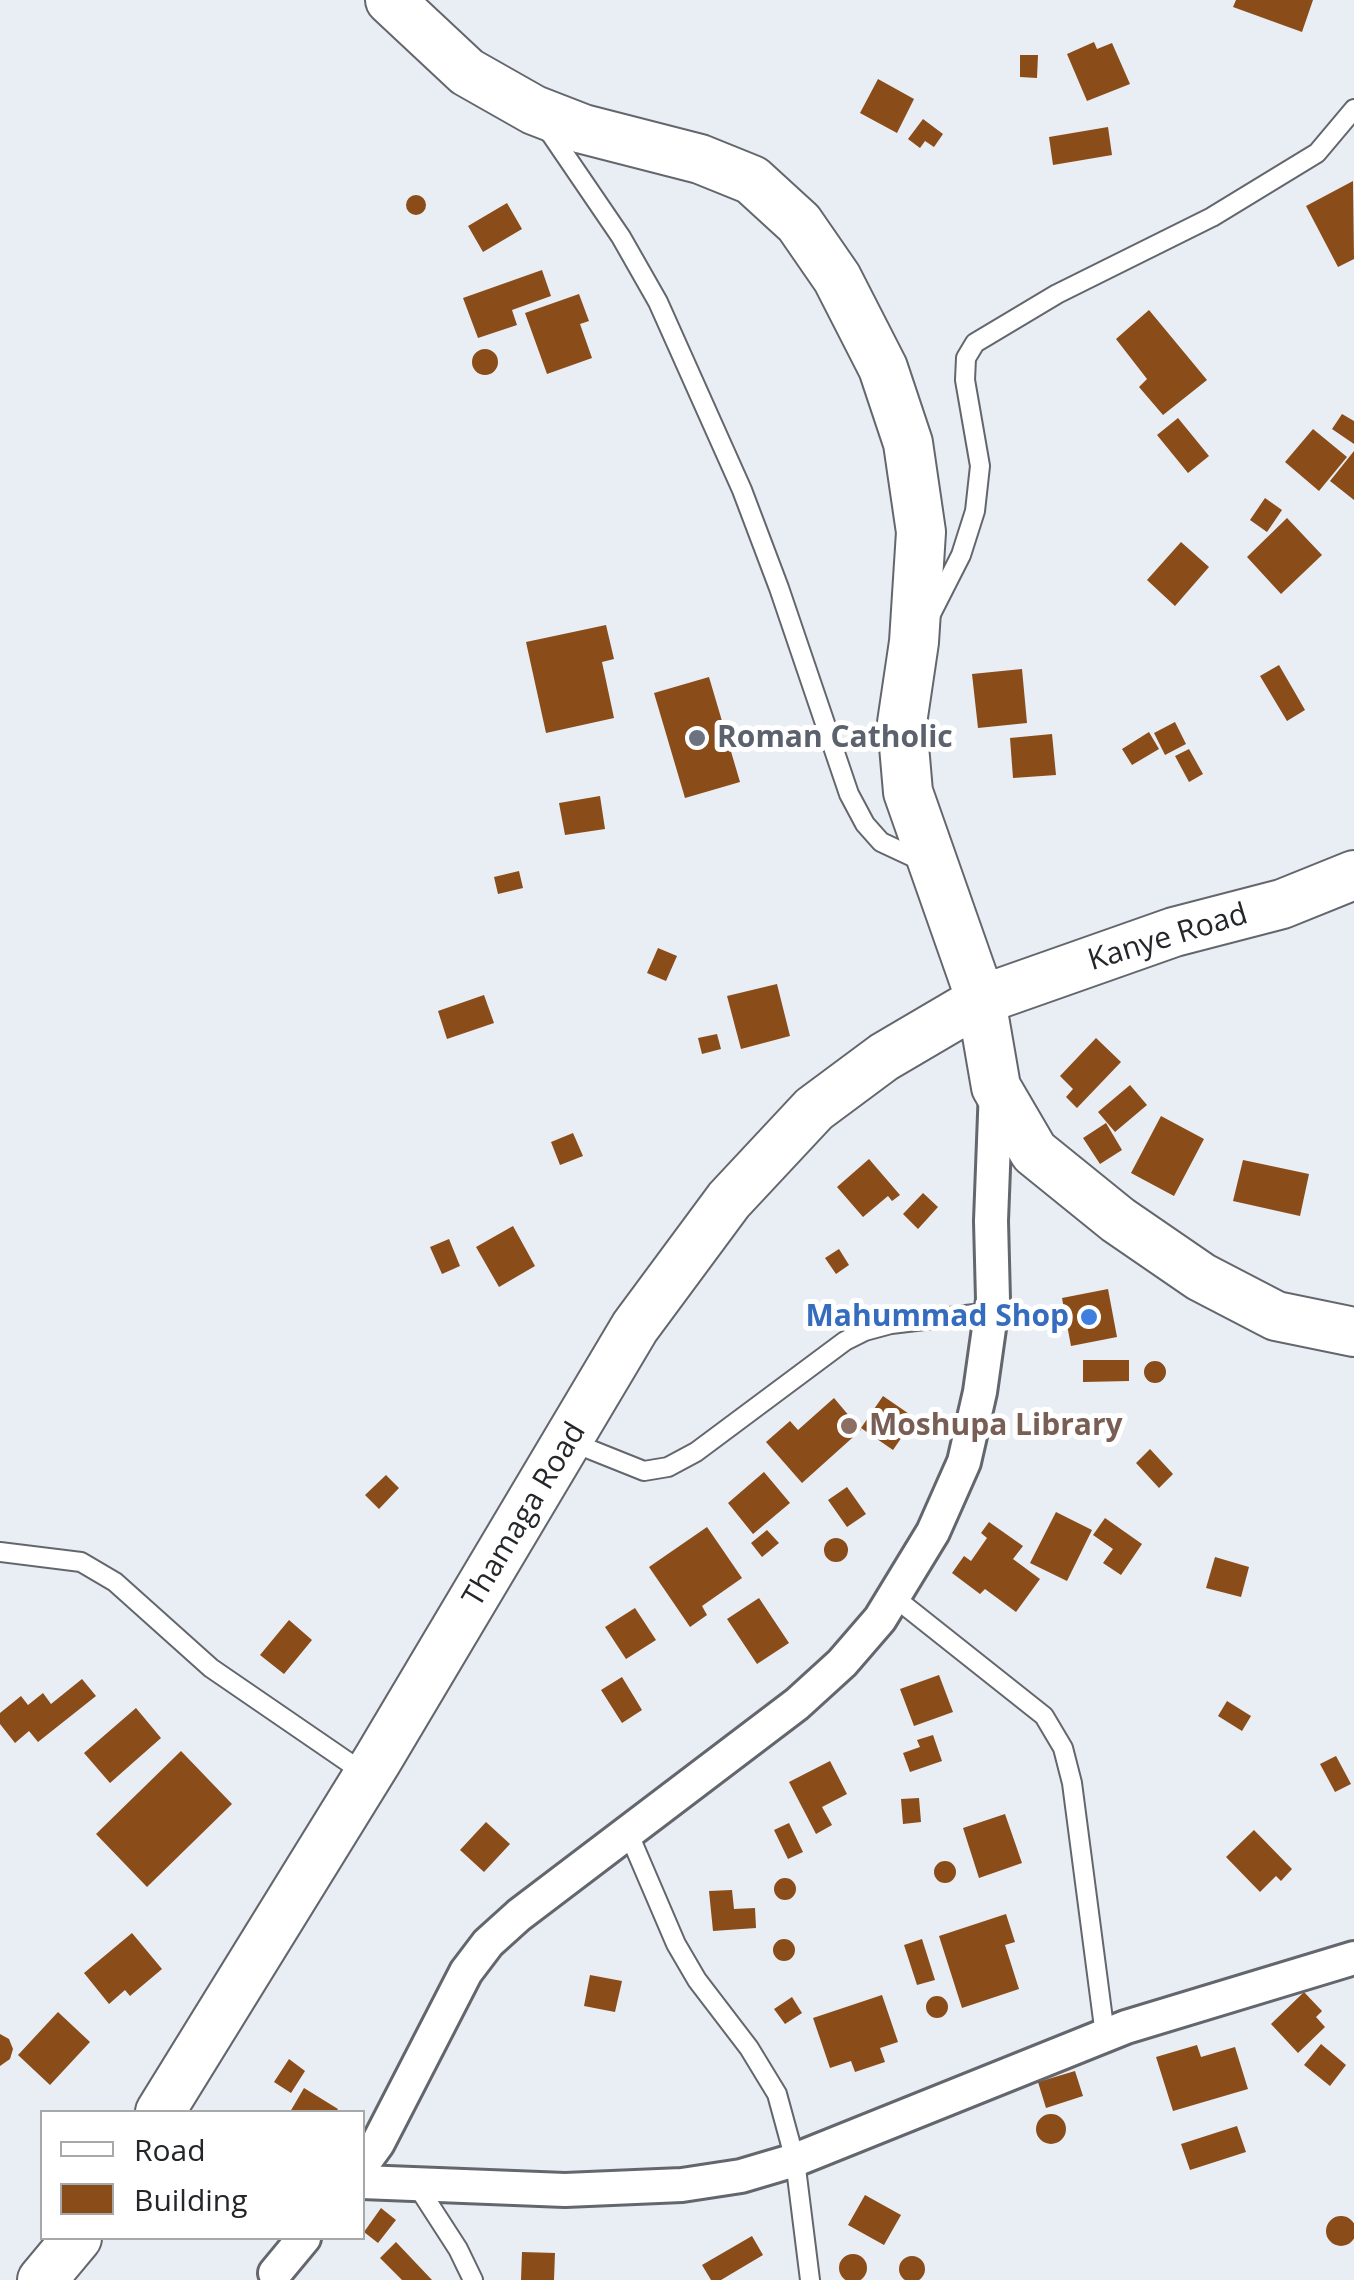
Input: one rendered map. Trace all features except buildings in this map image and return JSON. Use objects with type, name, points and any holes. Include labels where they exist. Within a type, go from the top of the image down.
[{"type":"main road","points":[[390,0],[467,72],[534,110],[583,129],[700,158],[752,180],[800,224],[837,278],[883,368],[908,443],[921,532],[914,642],[902,723],[908,792],[981,1000],[996,1086],[1034,1152],[1118,1220],[1201,1277],[1276,1316],[1354,1332]]},
{"type":"main road","name":"Kanye Road","points":[[981,1000],[1174,932],[1282,904],[1354,874]]},
{"type":"main road","name":"Thamaga Road","points":[[161,2110],[368,1775],[634,1327],[729,1200],[814,1109],[884,1056],[981,1000]]},
{"type":"main road","points":[[42,2280],[75,2240]]},
{"type":"street","points":[[365,2161],[378,2143],[466,1972],[488,1943],[519,1915],[796,1704],[842,1663],[880,1619],[934,1532],[964,1462],[992,1312],[996,1086]]},
{"type":"street","points":[[365,2182],[564,2190],[682,2185],[741,2176],[796,2160],[1105,2034],[1354,1958]]},
{"type":"street","points":[[265,2240],[274,2276]]},
{"type":"street","points":[[274,2276],[302,2240]]},
{"type":"lane","points":[[914,642],[962,555],[975,511],[980,466],[966,380],[966,358],[975,343],[1057,294],[1212,217],[1317,154],[1354,109]]},
{"type":"lane","points":[[534,110],[621,237],[658,302],[742,490],[848,794],[865,824],[882,842],[932,866]]},
{"type":"lane","points":[[569,1442],[644,1471],[668,1467],[696,1452],[845,1341],[865,1331],[891,1324],[992,1312]]},
{"type":"lane","points":[[0,1552],[80,1562],[115,1582],[210,1668],[368,1775]]},
{"type":"lane","points":[[894,1597],[1044,1716],[1063,1748],[1072,1784],[1105,2034]]},
{"type":"lane","points":[[628,1832],[676,1944],[777,2094],[796,2160],[810,2280]]},
{"type":"lane","points":[[415,2184],[474,2280]]},
{"type":"place","name":"Roman Catholic","points":[[697,738]]},
{"type":"place","name":"Mahummad Shop","points":[[1089,1317]]},
{"type":"place","name":"Moshupa Library","points":[[849,1426]]}]
